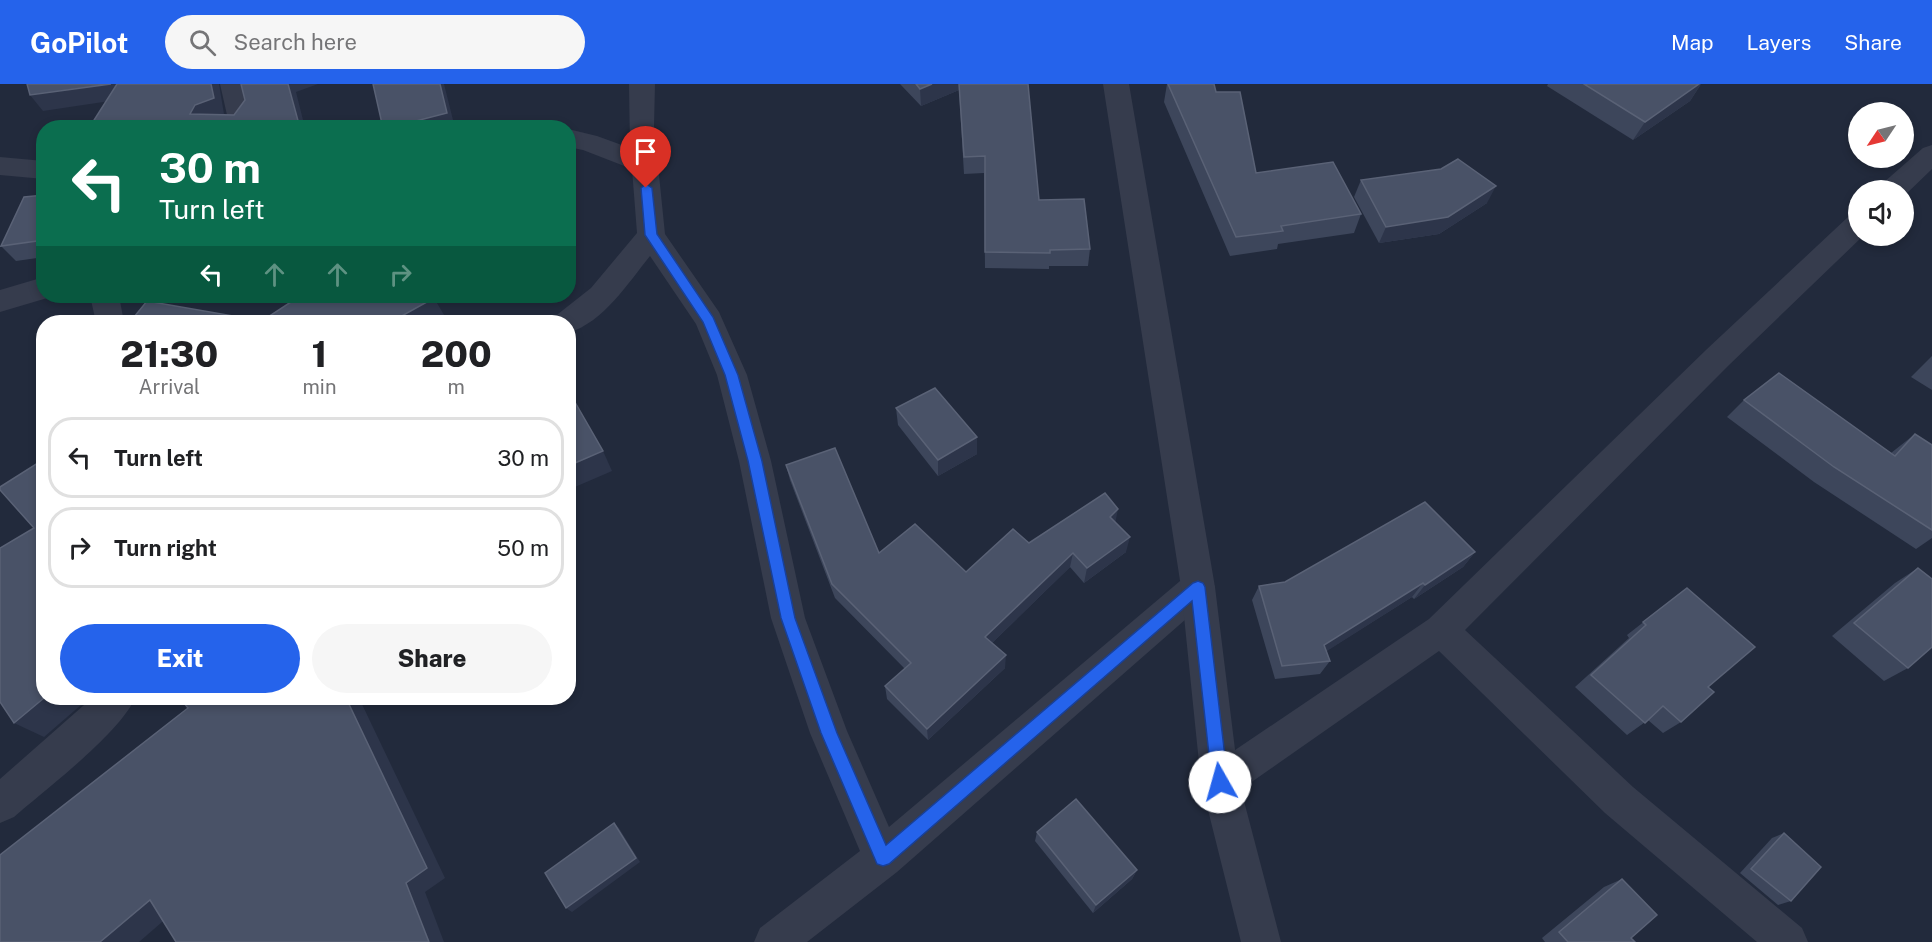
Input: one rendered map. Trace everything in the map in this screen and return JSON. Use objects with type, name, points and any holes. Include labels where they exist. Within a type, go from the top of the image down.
[{"type":"street","points":[[233,84],[240,116],[237,120]]},
{"type":"street","points":[[642,84],[641,126],[651,235],[709,321],[732,375],[755,461],[788,618],[829,733],[883,858]]},
{"type":"street","points":[[1116,84],[1198,587],[1220,782],[1261,942]]},
{"type":"street","points":[[576,140],[644,164]]},
{"type":"street","points":[[1904,180],[1932,154]]},
{"type":"street","points":[[0,166],[36,169]]},
{"type":"street","points":[[1220,782],[1441,630],[1709,365],[1848,233]]},
{"type":"street","points":[[576,316],[601,296],[651,235]]},
{"type":"street","points":[[0,301],[36,290]]},
{"type":"street","points":[[774,942],[883,858],[1198,587]]},
{"type":"street","points":[[1441,630],[1619,800],[1788,942]]},
{"type":"street","points":[[0,804],[82,733],[110,705]]},
{"type":"building","points":[[27,84],[111,84],[30,95]]},
{"type":"building","points":[[117,84],[211,84],[214,98],[195,105],[190,114],[234,115],[245,100],[241,84],[288,84],[298,120],[94,120]]},
{"type":"building","points":[[373,84],[440,84],[447,113],[420,120],[381,120]]},
{"type":"building","points":[[916,84],[932,84],[920,89]]},
{"type":"building","points":[[959,84],[1028,84],[1039,200],[1084,199],[1090,249],[1050,250],[1050,253],[985,252],[985,156],[964,157]]},
{"type":"building","points":[[1168,84],[1214,84],[1216,92],[1240,92],[1256,173],[1333,162],[1361,214],[1281,226],[1283,231],[1236,237]]},
{"type":"building","points":[[1584,84],[1699,84],[1645,122]]},
{"type":"building","points":[[1458,159],[1496,186],[1448,217],[1386,227],[1361,180],[1441,169]]},
{"type":"building","points":[[36,196],[36,241],[1,246],[24,197]]},
{"type":"building","points":[[145,303],[158,303],[228,315],[136,315]]},
{"type":"building","points":[[289,303],[425,303],[404,315],[271,315]]},
{"type":"building","points":[[1779,373],[1895,456],[1915,434],[1932,445],[1932,530],[1834,467],[1744,400]]},
{"type":"building","points":[[935,388],[977,437],[938,460],[896,408]]},
{"type":"building","points":[[576,404],[603,451],[576,463]]},
{"type":"building","points":[[835,448],[879,553],[915,524],[966,572],[1013,529],[1029,543],[1105,493],[1118,509],[1110,517],[1130,537],[1087,568],[1073,553],[985,637],[1006,655],[927,729],[885,686],[911,663],[832,584],[786,465]]},
{"type":"building","points":[[36,464],[36,705],[14,723],[0,702],[0,548],[34,528],[0,490],[0,487]]},
{"type":"building","points":[[1425,502],[1475,552],[1425,585],[1423,583],[1324,645],[1330,661],[1282,666],[1259,586],[1285,582]]},
{"type":"building","points":[[1918,568],[1932,579],[1932,647],[1908,668],[1854,623]]},
{"type":"building","points":[[1687,588],[1755,647],[1708,687],[1714,692],[1681,722],[1663,706],[1645,723],[1591,675],[1646,625],[1643,622]]},
{"type":"building","points":[[186,705],[349,705],[427,868],[406,883],[429,942],[176,942],[150,900],[100,942],[0,942],[0,855],[188,708]]},
{"type":"building","points":[[1076,799],[1137,870],[1096,905],[1037,832]]},
{"type":"building","points":[[614,823],[636,858],[566,908],[545,873]]},
{"type":"building","points":[[1784,833],[1821,867],[1791,901],[1751,869]]},
{"type":"building","points":[[1622,879],[1657,915],[1631,938],[1635,942],[1568,942],[1559,932]]},
{"type":"route","points":[[646,188],[651,235],[709,321],[732,375],[755,461],[788,618],[829,733],[883,858],[1198,587],[1220,782]]}]
